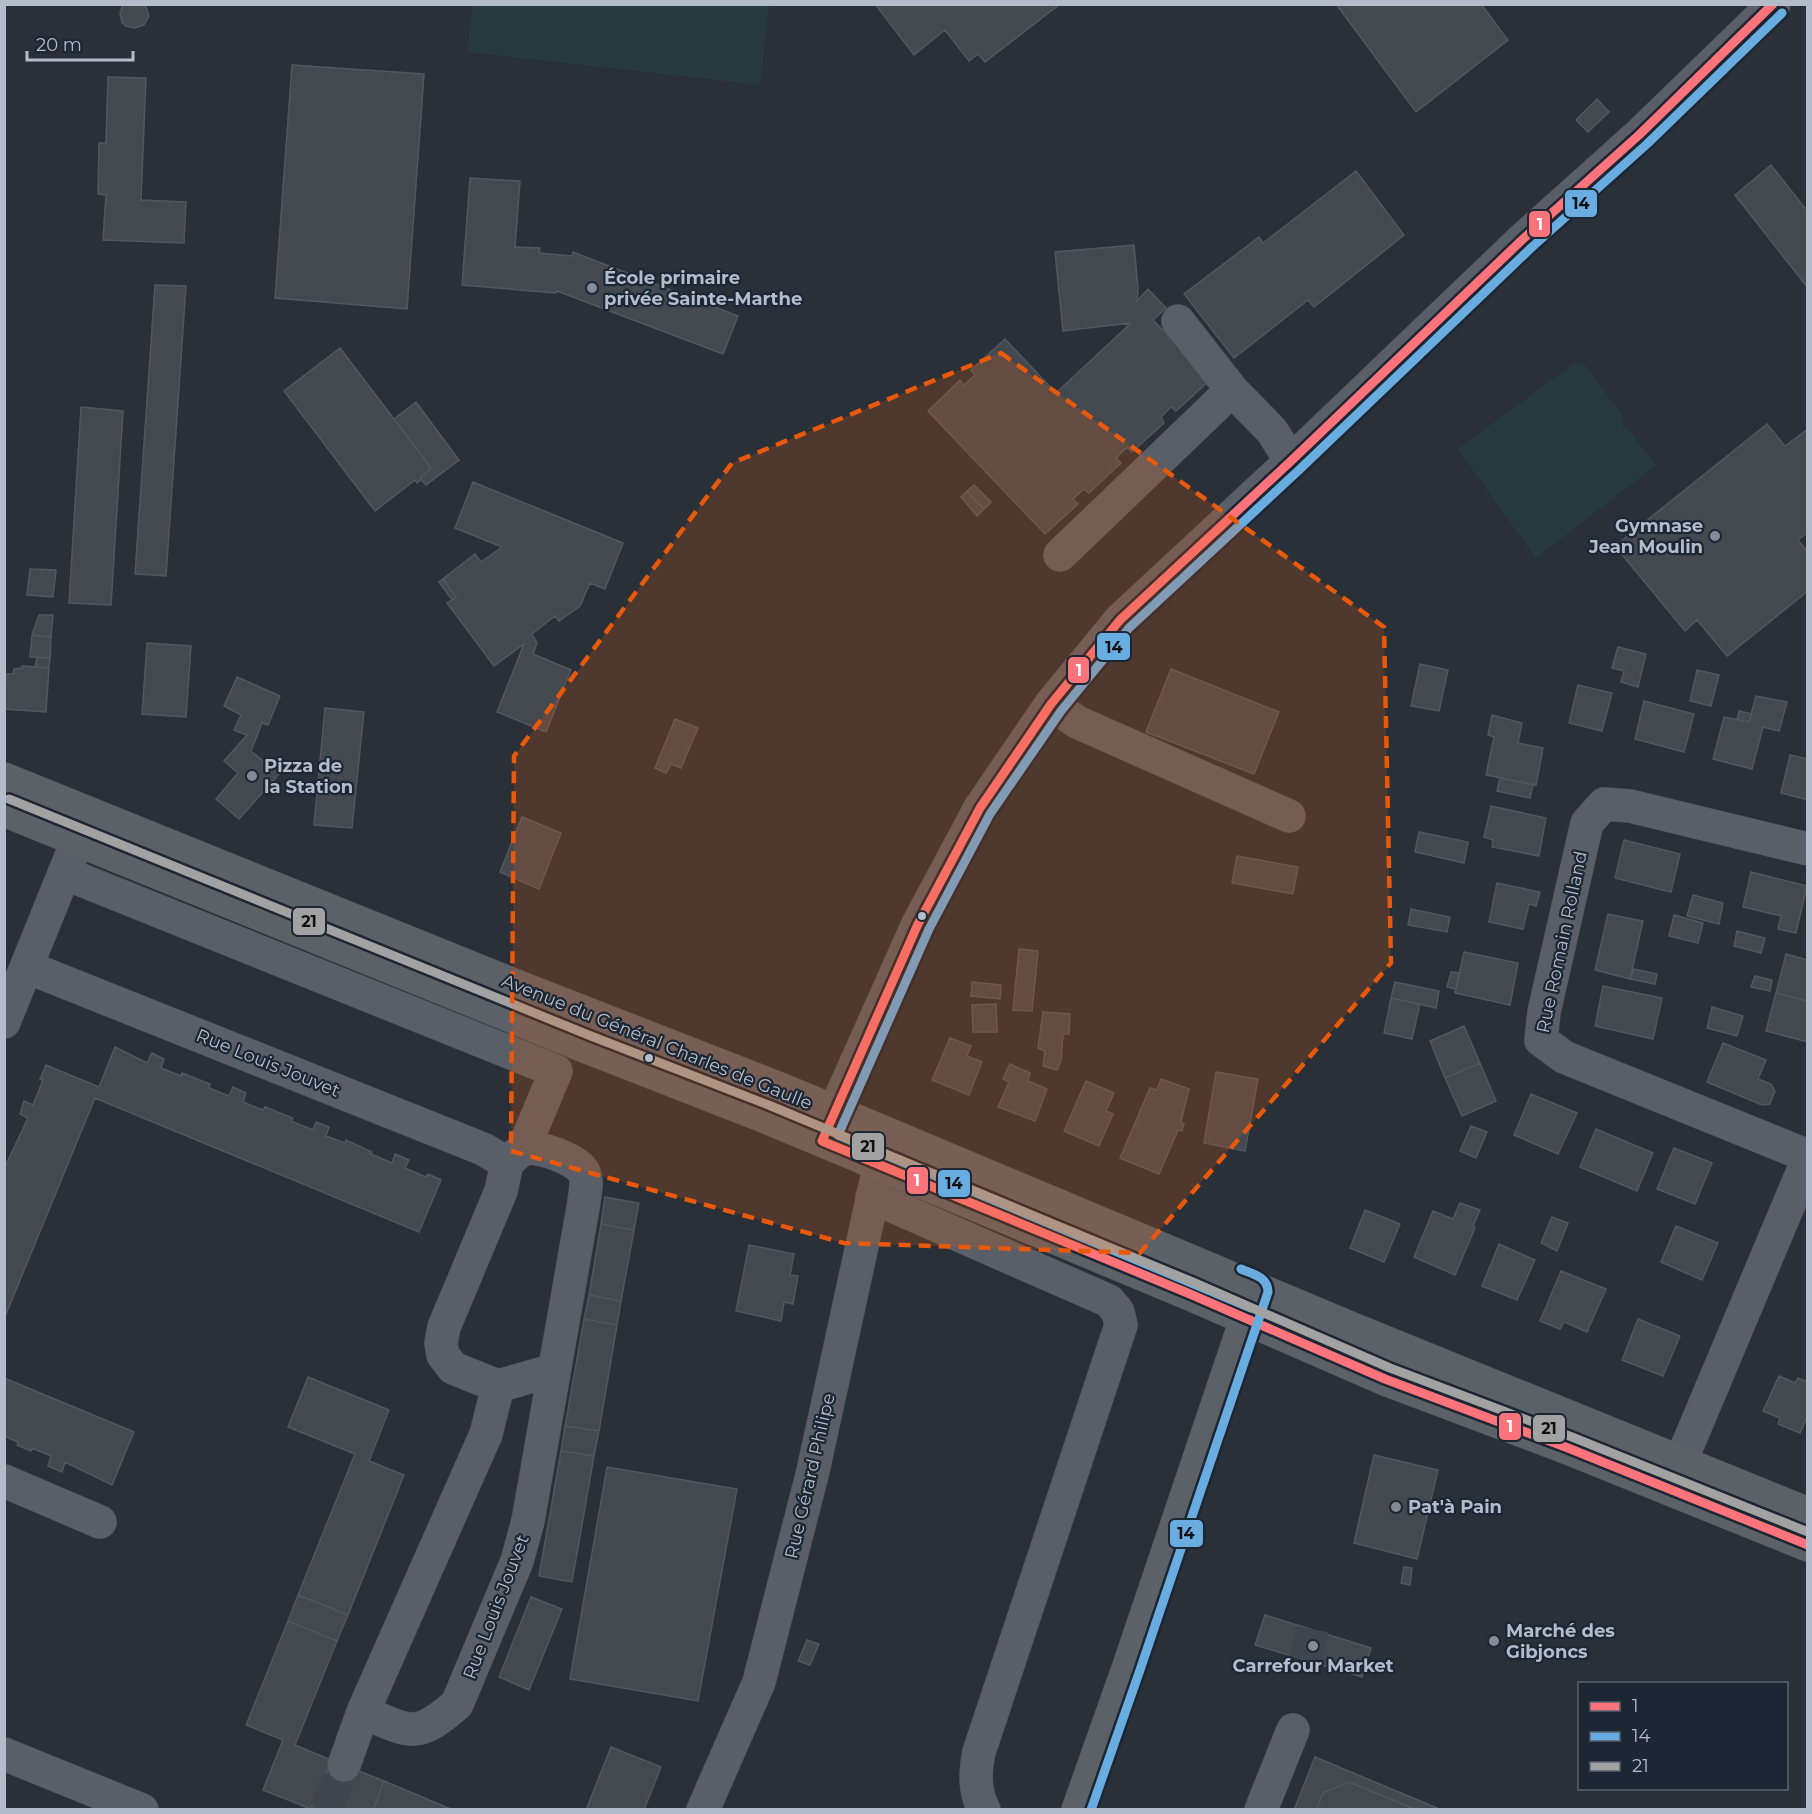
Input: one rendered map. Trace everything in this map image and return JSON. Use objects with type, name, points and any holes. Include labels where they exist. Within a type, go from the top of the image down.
[{"type":"main road","name":"Avenue du Général Charles de Gaulle","points":[[4,779],[82,826],[828,1126],[1251,1304],[1385,1379],[1568,1448],[1674,1475],[1808,1514]]},
{"type":"main road","name":"Avenue du Général Charles de Gaulle","points":[[4,810],[82,826]]},
{"type":"main road","points":[[1078,1809],[1129,1666],[1251,1304]]},
{"type":"main road","name":"Avenue du Général Charles de Gaulle","points":[[1674,1475],[1808,1545]]},
{"type":"street","points":[[828,1126],[918,924],[980,807],[1051,704],[1120,620],[1291,461],[1523,239],[1639,135],[1774,4]]},
{"type":"street","points":[[1178,321],[1232,390],[1272,431],[1291,461]]},
{"type":"street","points":[[1060,555],[1232,390]]},
{"type":"street","points":[[1051,704],[1077,722],[1289,816]]},
{"type":"street","name":"Rue Romain Rolland","points":[[1674,1475],[1808,1157],[1564,1057],[1541,1040],[1544,1012],[1587,823],[1604,804],[1630,806],[1808,849]]},
{"type":"street","points":[[4,1022],[82,826]]},
{"type":"street","points":[[64,873],[556,1071],[515,1157],[444,1327],[441,1343],[443,1355],[453,1368],[498,1386],[554,1370]]},
{"type":"street","name":"Rue Louis Jouvet","points":[[27,968],[483,1149],[515,1157],[534,1147],[557,1155],[575,1164],[584,1172],[586,1182],[584,1202],[528,1521],[520,1551],[457,1704],[421,1729],[405,1730],[363,1712]]},
{"type":"street","name":"Rue Gérard Philipe","points":[[703,1809],[759,1682],[813,1471],[883,1149]]},
{"type":"street","points":[[872,1197],[1109,1301],[1118,1312],[1121,1325],[979,1752],[975,1773],[979,1801],[984,1809]]},
{"type":"street","points":[[344,1765],[363,1712],[486,1434],[498,1386]]},
{"type":"street","points":[[4,1481],[100,1522]]},
{"type":"street","points":[[1262,1807],[1293,1730]]},
{"type":"street","points":[[4,1754],[98,1802],[142,1809]]},
{"type":"highlighted area","points":[[1001,353],[1384,627],[1391,963],[1140,1253],[844,1243],[511,1151],[514,756],[732,463]]},
{"type":"green space","points":[[473,5],[769,5],[760,85],[467,52]]},
{"type":"green space","points":[[1576,362],[1585,365],[1622,415],[1623,428],[1626,427],[1656,465],[1536,558],[1458,449]]},
{"type":"building","points":[[123,4],[145,4],[149,16],[144,25],[135,28],[126,26],[122,22],[120,13]]},
{"type":"building","points":[[875,4],[1060,4],[985,62],[978,54],[969,61],[945,30],[914,55]]},
{"type":"building","points":[[1336,4],[1481,4],[1508,40],[1416,112]]},
{"type":"building","points":[[292,65],[424,74],[407,309],[275,298]]},
{"type":"building","points":[[108,77],[146,78],[141,200],[186,202],[184,243],[103,240],[106,195],[98,194],[99,143],[106,143]]},
{"type":"building","points":[[1597,99],[1609,112],[1588,132],[1576,120]]},
{"type":"building","points":[[1771,165],[1808,212],[1808,288],[1735,195]]},
{"type":"building","points":[[1356,171],[1404,235],[1314,307],[1308,300],[1234,358],[1184,294],[1259,237],[1263,243]]},
{"type":"building","points":[[470,178],[520,181],[515,247],[540,248],[539,253],[572,256],[573,252],[738,316],[723,354],[557,291],[556,293],[462,285]]},
{"type":"building","points":[[1134,245],[1137,301],[1148,289],[1166,308],[1153,320],[1210,380],[1176,411],[1171,407],[1161,417],[1164,423],[1132,452],[1127,447],[1116,458],[1121,463],[1089,493],[1084,489],[1073,499],[1078,504],[1045,534],[928,411],[960,380],[964,385],[975,375],[971,370],[1005,339],[1056,393],[1131,323],[1063,331],[1055,252]]},
{"type":"building","points":[[155,285],[186,286],[166,576],[135,574]]},
{"type":"building","points":[[340,348],[431,468],[420,478],[421,480],[417,483],[415,480],[375,511],[284,391]]},
{"type":"building","points":[[416,402],[459,460],[426,485],[420,478],[431,468],[394,419]]},
{"type":"building","points":[[81,407],[123,411],[111,605],[69,603]]},
{"type":"building","name":"Gymnase Jean Moulin","points":[[1767,424],[1785,446],[1808,429],[1808,532],[1798,540],[1808,552],[1808,591],[1727,656],[1697,620],[1685,631],[1615,546]]},
{"type":"building","points":[[473,482],[623,543],[605,589],[590,583],[580,606],[559,621],[555,616],[532,634],[537,643],[533,654],[571,670],[546,732],[497,712],[524,644],[494,666],[447,603],[456,597],[443,579],[475,554],[481,562],[502,547],[455,528]]},
{"type":"building","points":[[974,485],[991,502],[984,509],[967,491]]},
{"type":"building","points":[[967,491],[984,509],[977,516],[961,497]]},
{"type":"building","points":[[30,569],[56,570],[53,597],[27,595]]},
{"type":"building","points":[[443,579],[456,597],[452,600],[439,582]]},
{"type":"building","points":[[39,615],[53,615],[51,637],[32,635]]},
{"type":"building","points":[[32,635],[51,637],[50,658],[30,657]]},
{"type":"building","points":[[147,643],[191,646],[186,717],[142,714]]},
{"type":"building","points":[[1618,647],[1646,654],[1638,687],[1621,682],[1624,671],[1612,668]]},
{"type":"building","points":[[37,657],[50,658],[49,668],[35,667]]},
{"type":"building","points":[[1420,664],[1448,670],[1439,711],[1411,706]]},
{"type":"building","points":[[22,666],[49,668],[46,712],[4,709],[6,674],[13,674],[14,669],[22,668]]},
{"type":"building","points":[[1171,669],[1279,712],[1254,774],[1146,732]]},
{"type":"building","points":[[1697,670],[1719,675],[1711,706],[1690,701]]},
{"type":"building","points":[[237,677],[280,696],[268,725],[262,723],[251,751],[279,774],[239,819],[216,799],[238,773],[224,761],[247,735],[234,730],[241,715],[224,706]]},
{"type":"building","points":[[1578,685],[1612,693],[1602,731],[1569,723]]},
{"type":"building","points":[[1756,696],[1787,702],[1779,731],[1763,727],[1752,769],[1713,759],[1724,717],[1749,722]]},
{"type":"building","points":[[1644,701],[1694,714],[1684,752],[1635,739]]},
{"type":"building","points":[[325,708],[364,712],[352,828],[314,825]]},
{"type":"building","points":[[1739,711],[1752,714],[1749,722],[1737,720]]},
{"type":"building","points":[[1492,715],[1522,723],[1518,743],[1543,748],[1536,785],[1486,775],[1494,737],[1488,735]]},
{"type":"building","points":[[675,719],[698,728],[681,768],[671,764],[666,773],[655,768]]},
{"type":"building","points":[[1790,755],[1808,759],[1808,800],[1781,793]]},
{"type":"building","points":[[1500,778],[1533,785],[1530,798],[1497,791]]},
{"type":"building","points":[[1491,806],[1546,818],[1539,856],[1492,847],[1493,840],[1484,837]]},
{"type":"building","points":[[522,817],[561,833],[539,889],[500,872]]},
{"type":"building","points":[[1419,832],[1468,842],[1464,863],[1415,852]]},
{"type":"building","points":[[1624,840],[1680,854],[1671,892],[1615,878]]},
{"type":"building","points":[[1237,856],[1298,867],[1293,894],[1232,883]]},
{"type":"building","points":[[1751,872],[1807,886],[1796,933],[1778,929],[1781,916],[1743,907]]},
{"type":"building","points":[[1497,883],[1540,892],[1536,906],[1529,904],[1523,929],[1489,922]]},
{"type":"building","points":[[1693,895],[1723,903],[1719,924],[1687,916]]},
{"type":"building","points":[[1411,909],[1450,917],[1447,932],[1408,925]]},
{"type":"building","points":[[1608,914],[1643,921],[1630,979],[1595,970]]},
{"type":"building","points":[[1674,915],[1703,923],[1698,943],[1669,936]]},
{"type":"building","points":[[1737,931],[1765,938],[1761,953],[1734,946]]},
{"type":"building","points":[[1019,949],[1038,951],[1032,1011],[1013,1010]]},
{"type":"building","points":[[1464,952],[1518,963],[1510,1005],[1455,993]]},
{"type":"building","points":[[1786,954],[1808,960],[1808,1001],[1776,993]]},
{"type":"building","points":[[1634,969],[1657,974],[1655,984],[1630,979]]},
{"type":"building","points":[[1451,972],[1460,973],[1456,989],[1447,987]]},
{"type":"building","points":[[1755,976],[1772,980],[1770,991],[1751,987]]},
{"type":"building","points":[[972,982],[1001,985],[1000,999],[971,996]]},
{"type":"building","points":[[1395,982],[1439,991],[1436,1008],[1391,998]]},
{"type":"building","points":[[1603,986],[1662,998],[1653,1039],[1595,1026]]},
{"type":"building","points":[[1776,993],[1808,1001],[1808,1042],[1766,1031]]},
{"type":"building","points":[[1391,998],[1420,1004],[1412,1039],[1384,1033]]},
{"type":"building","points":[[996,1004],[997,1032],[973,1032],[972,1005]]},
{"type":"building","points":[[1712,1007],[1743,1016],[1737,1036],[1707,1028]]},
{"type":"building","points":[[1043,1012],[1070,1014],[1069,1034],[1063,1034],[1061,1060],[1057,1070],[1043,1066],[1045,1051],[1038,1048]]},
{"type":"building","points":[[1464,1026],[1480,1063],[1445,1078],[1430,1041]]},
{"type":"building","points":[[950,1038],[971,1046],[967,1056],[982,1062],[969,1095],[932,1080]]},
{"type":"building","points":[[1723,1043],[1766,1060],[1758,1079],[1771,1084],[1775,1091],[1770,1104],[1762,1105],[1707,1082]]},
{"type":"building","points":[[115,1047],[147,1063],[152,1053],[164,1059],[161,1068],[210,1084],[209,1088],[229,1096],[233,1087],[246,1093],[243,1102],[263,1110],[265,1107],[293,1118],[291,1121],[313,1130],[316,1122],[329,1127],[326,1136],[345,1143],[346,1140],[392,1163],[395,1154],[409,1160],[405,1168],[426,1177],[428,1174],[441,1180],[419,1232],[95,1098],[4,1319],[4,1169],[28,1118],[20,1114],[24,1101],[33,1105],[46,1065],[99,1087]]},
{"type":"building","points":[[1480,1063],[1496,1101],[1462,1116],[1445,1078]]},
{"type":"building","points":[[1010,1064],[1030,1073],[1028,1081],[1047,1089],[1035,1121],[998,1107],[1009,1082],[1003,1079]]},
{"type":"building","points":[[1216,1072],[1258,1079],[1245,1151],[1204,1143]]},
{"type":"building","points":[[1161,1079],[1189,1089],[1181,1122],[1184,1124],[1182,1131],[1178,1130],[1159,1174],[1120,1158],[1150,1088],[1157,1090]]},
{"type":"building","points":[[1086,1081],[1114,1093],[1106,1111],[1113,1114],[1099,1146],[1064,1131]]},
{"type":"building","points":[[1531,1094],[1577,1113],[1558,1154],[1514,1135]]},
{"type":"building","points":[[1471,1126],[1487,1132],[1476,1158],[1460,1151]]},
{"type":"building","points":[[1596,1129],[1653,1153],[1637,1191],[1580,1167]]},
{"type":"building","points":[[1674,1148],[1712,1163],[1695,1204],[1657,1189]]},
{"type":"building","points":[[605,1197],[639,1203],[634,1230],[601,1224]]},
{"type":"building","points":[[1460,1203],[1480,1210],[1455,1275],[1414,1257],[1433,1211],[1453,1219]]},
{"type":"building","points":[[1365,1210],[1400,1224],[1384,1262],[1350,1248]]},
{"type":"building","points":[[1552,1217],[1568,1223],[1557,1251],[1541,1243]]},
{"type":"building","points":[[601,1224],[634,1230],[621,1301],[589,1295]]},
{"type":"building","points":[[1676,1226],[1718,1243],[1702,1280],[1661,1262]]},
{"type":"building","points":[[1499,1244],[1535,1260],[1517,1300],[1482,1286]]},
{"type":"building","points":[[749,1245],[794,1254],[790,1275],[798,1276],[793,1304],[784,1302],[781,1321],[736,1311]]},
{"type":"building","points":[[1561,1271],[1606,1289],[1587,1332],[1564,1322],[1560,1329],[1540,1321]]},
{"type":"building","points":[[589,1295],[621,1301],[617,1325],[584,1319]]},
{"type":"building","points":[[584,1319],[617,1325],[599,1431],[565,1426]]},
{"type":"building","points":[[1638,1319],[1680,1336],[1663,1376],[1622,1360]]},
{"type":"building","points":[[1779,1376],[1795,1383],[1798,1378],[1808,1382],[1808,1415],[1800,1433],[1778,1424],[1780,1418],[1763,1411]]},
{"type":"building","points":[[308,1377],[389,1410],[369,1461],[404,1475],[348,1615],[298,1595],[355,1454],[288,1427]]},
{"type":"building","points":[[4,1378],[134,1432],[112,1485],[65,1462],[62,1472],[48,1466],[51,1456],[32,1448],[31,1451],[4,1436]]},
{"type":"building","points":[[565,1426],[599,1431],[594,1456],[561,1451]]},
{"type":"building","points":[[561,1451],[594,1456],[572,1582],[539,1576]]},
{"type":"building","name":"Pat'à Pain","points":[[1374,1455],[1438,1470],[1417,1559],[1354,1543]]},
{"type":"building","points":[[607,1467],[737,1489],[698,1701],[570,1679]]},
{"type":"building","points":[[1404,1567],[1412,1568],[1410,1585],[1401,1583]]},
{"type":"building","points":[[298,1595],[348,1615],[337,1641],[288,1621]]},
{"type":"building","points":[[531,1597],[562,1609],[529,1690],[499,1677]]},
{"type":"building","name":"Carrefour Market","points":[[1265,1615],[1371,1648],[1362,1677],[1255,1645]]},
{"type":"building","points":[[288,1621],[337,1641],[295,1745],[331,1760],[311,1809],[263,1790],[283,1740],[246,1725]]},
{"type":"building","points":[[807,1640],[819,1644],[810,1665],[798,1661]]},
{"type":"building","points":[[611,1747],[661,1767],[644,1810],[586,1810]]},
{"type":"building","points":[[1315,1757],[1442,1810],[1417,1810],[1349,1782],[1323,1793],[1316,1810],[1294,1810]]},
{"type":"building","points":[[331,1760],[384,1781],[373,1810],[311,1809]]},
{"type":"building","points":[[384,1781],[453,1810],[373,1810]]},
{"type":"building","points":[[1349,1782],[1417,1810],[1316,1810],[1323,1793]]},
{"type":"tunnel","points":[[1306,1660],[1312,1629]]},
{"type":"tunnel","points":[[326,1810],[344,1765]]},
{"type":"transit line","name":"1","points":[[1773,4],[1639,135],[1523,239],[1291,461],[1120,620],[1051,704],[980,808],[918,924],[822,1141],[1190,1294],[1385,1379],[1568,1448],[1808,1545]]},
{"type":"transit line","name":"14","points":[[1251,1308],[838,1135],[929,929],[990,814],[1061,711],[1129,628],[1299,470],[1531,248],[1647,144],[1782,13]]},
{"type":"transit line","name":"21","points":[[9,799],[591,1036],[771,1106],[1195,1283],[1390,1368],[1572,1437],[1808,1532]]},
{"type":"transit line","name":"14","points":[[1091,1810],[1268,1292],[1263,1279],[1241,1269]]},
{"type":"place","name":"École primaire privée Sainte-Marthe","points":[[592,288]]},
{"type":"place","name":"Gymnase Jean Moulin","points":[[1715,536]]},
{"type":"place","name":"Pizza de la Station","points":[[252,776]]},
{"type":"place","name":"Pat'à Pain","points":[[1396,1507]]},
{"type":"place","name":"Marché des Gibjoncs","points":[[1494,1641]]},
{"type":"place","name":"Carrefour Market","points":[[1313,1646]]}]
